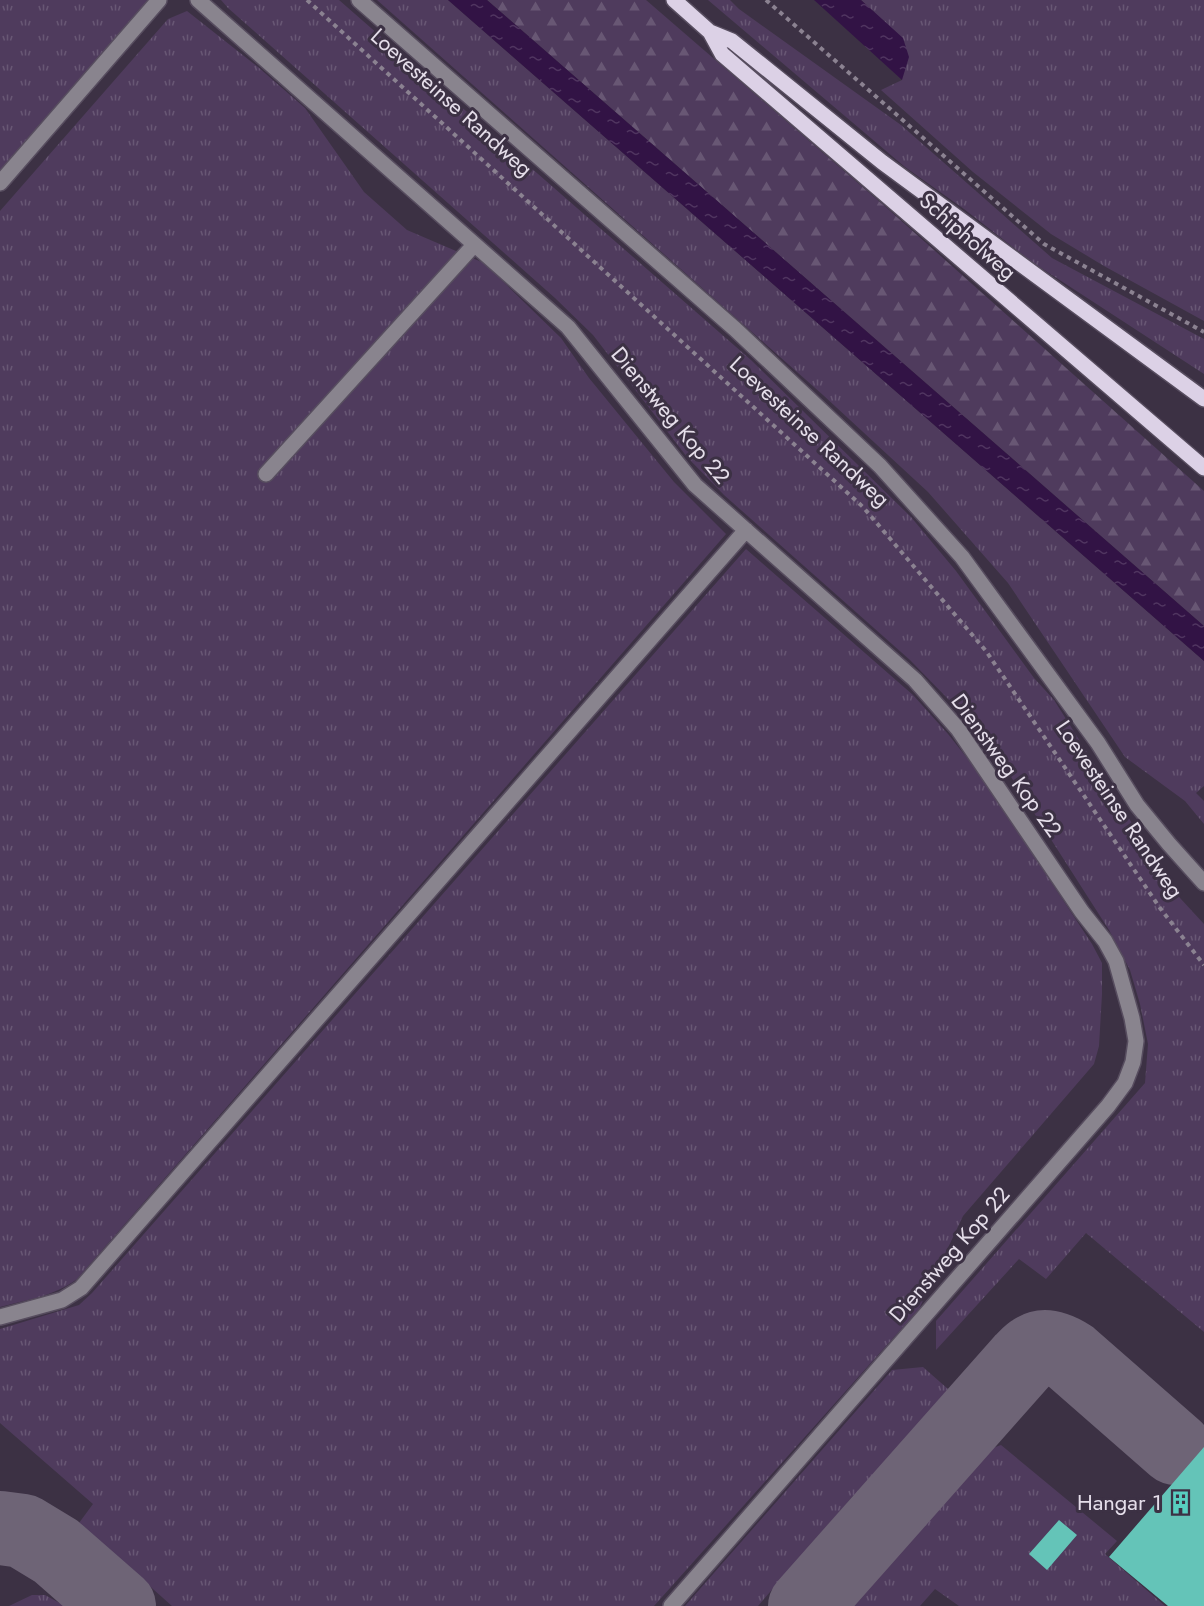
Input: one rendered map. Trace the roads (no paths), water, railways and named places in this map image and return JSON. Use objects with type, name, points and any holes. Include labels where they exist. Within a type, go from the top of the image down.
[{"type":"main road","name":"Schipholweg","points":[[674,0],[710,32],[732,41],[882,162],[1204,399]]},
{"type":"main road","name":"Schipholweg","points":[[710,32],[722,54],[1204,468]]},
{"type":"street","points":[[0,183],[159,0]]},
{"type":"street","name":"Dienstweg Kop 22","points":[[198,0],[568,327],[695,485],[915,680],[958,729],[1116,961],[1136,1041],[1133,1062],[1125,1083],[1108,1106],[671,1606]]},
{"type":"street","name":"Loevesteinse Randweg","points":[[359,0],[735,329],[880,466],[962,557],[1098,743],[1137,805],[1204,883]]},
{"type":"street","points":[[266,474],[474,245]]},
{"type":"street","points":[[0,1317],[62,1300],[81,1288],[746,530]]},
{"type":"water","points":[[448,0],[487,0],[1204,626],[1204,661]]},
{"type":"water","points":[[814,0],[861,0],[903,38],[909,57],[902,80]]},
{"type":"place","name":"Hangar 1","points":[[1180,1502]]}]
